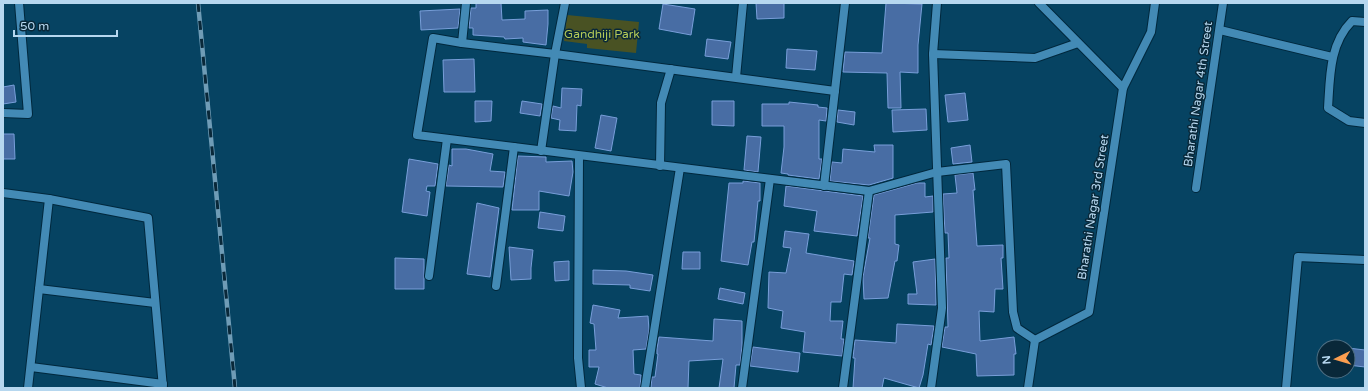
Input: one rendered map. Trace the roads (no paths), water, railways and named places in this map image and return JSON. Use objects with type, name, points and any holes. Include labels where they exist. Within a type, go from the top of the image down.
[{"type":"street","points":[[3,113],[28,114],[19,3]]},
{"type":"street","points":[[462,44],[466,3]]},
{"type":"street","points":[[541,151],[555,54],[565,3]]},
{"type":"street","points":[[736,77],[743,3]]},
{"type":"street","points":[[824,186],[846,3]]},
{"type":"street","points":[[931,388],[942,308],[933,54],[937,3]]},
{"type":"street","points":[[1039,3],[1123,88]]},
{"type":"street","name":"Bharathi Nagar 3rd Street","points":[[1035,340],[1089,312],[1123,88],[1151,32],[1155,3]]},
{"type":"street","name":"Bharathi Nagar 4th Street","points":[[1196,188],[1223,3]]},
{"type":"street","points":[[1365,22],[1352,21],[1345,28],[1332,57],[1328,108],[1348,121],[1365,123]]},
{"type":"street","points":[[1220,30],[1332,57]]},
{"type":"street","points":[[835,90],[555,54],[462,44],[433,38],[417,135],[869,191],[937,172],[1006,164],[1012,312],[1017,328],[1035,340],[1028,388]]},
{"type":"street","points":[[933,54],[1035,58],[1078,43]]},
{"type":"street","points":[[660,166],[661,104],[671,69]]},
{"type":"street","points":[[430,276],[447,139]]},
{"type":"street","points":[[496,286],[514,147]]},
{"type":"street","points":[[579,156],[578,358],[581,388]]},
{"type":"street","points":[[645,388],[680,168]]},
{"type":"street","points":[[742,388],[770,179]]},
{"type":"street","points":[[843,388],[869,191]]},
{"type":"street","points":[[3,193],[49,199],[148,218],[163,386],[31,367]]},
{"type":"street","points":[[28,388],[49,199]]},
{"type":"street","points":[[1286,388],[1298,258],[1365,260]]},
{"type":"street","points":[[39,289],[156,303]]},
{"type":"railway","points":[[198,3],[235,388]]},
{"type":"park label","name":"Gandhiji Park","points":[[602,34]]}]
